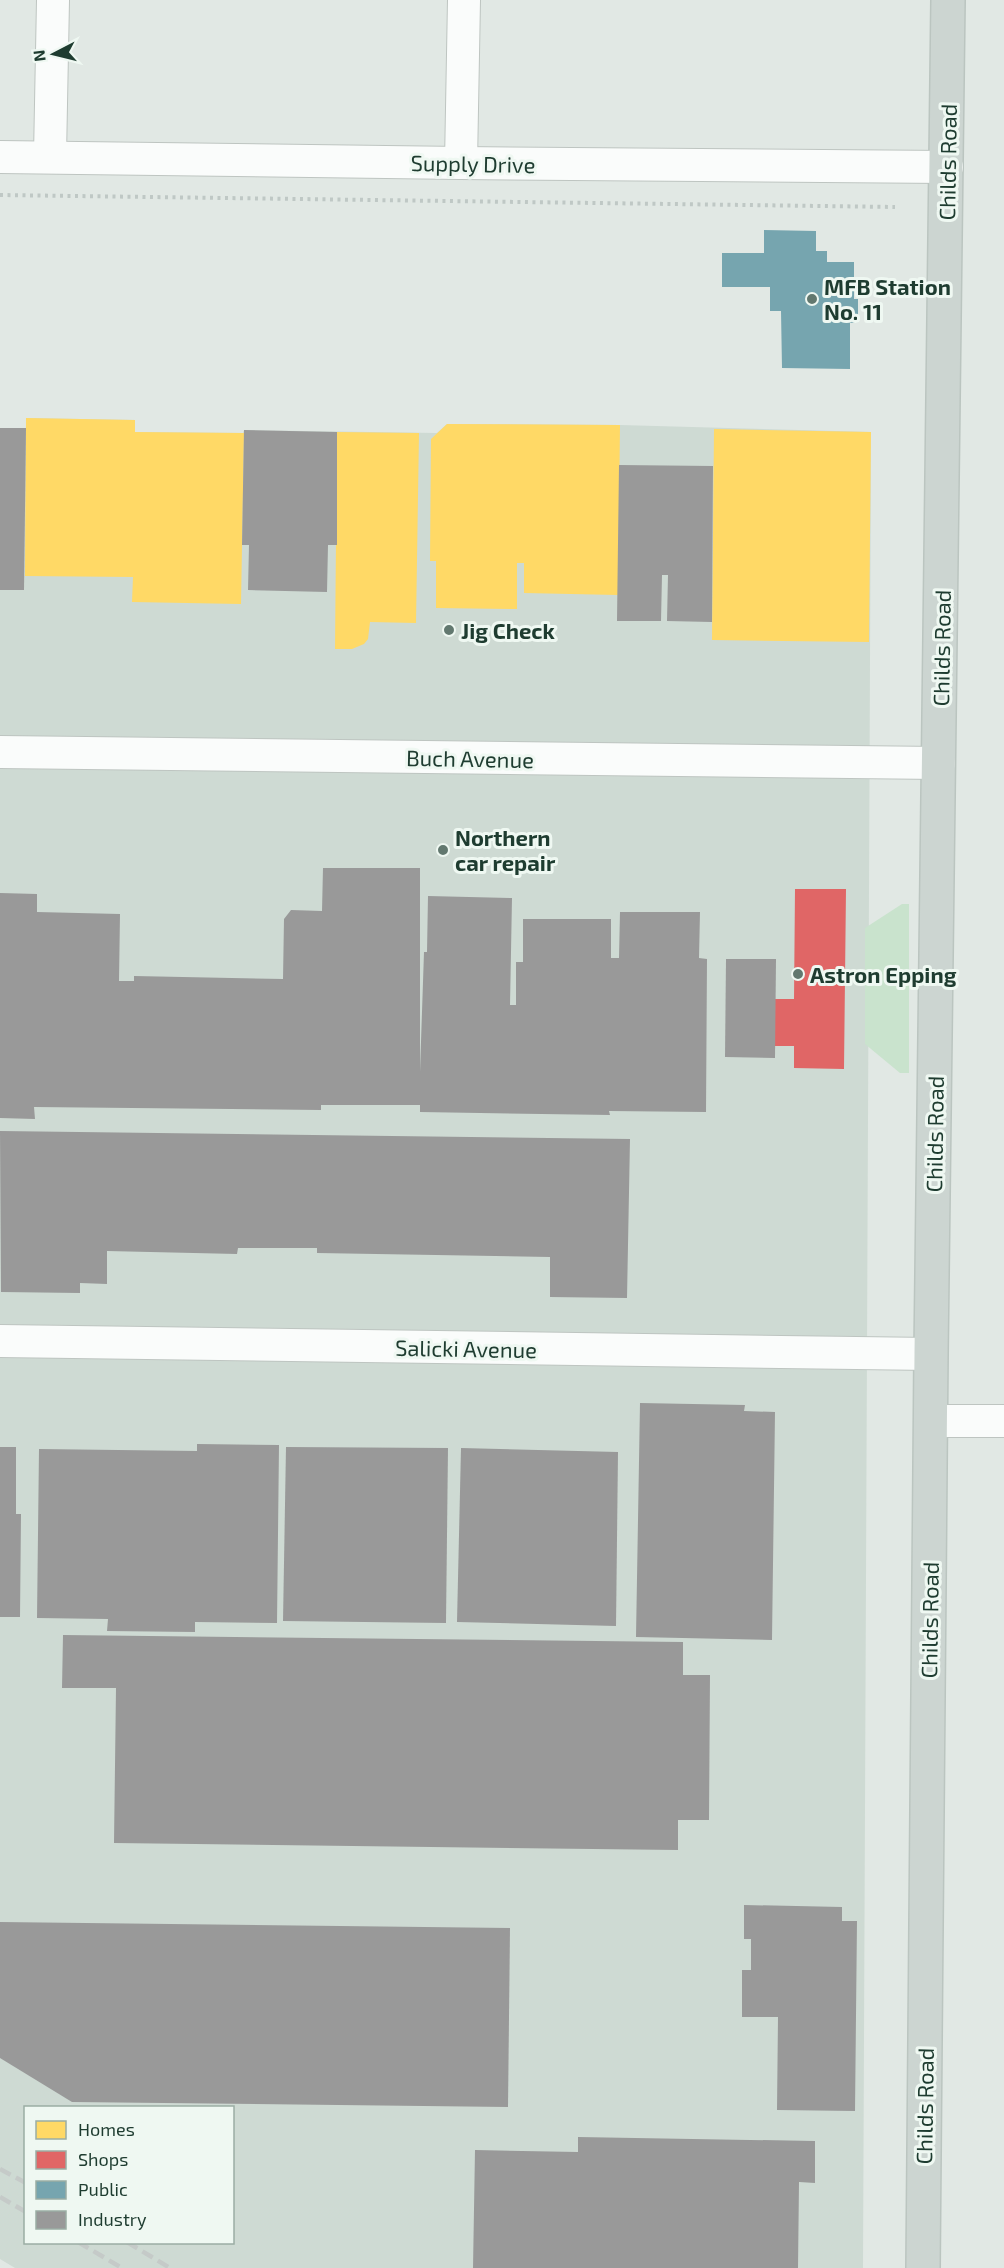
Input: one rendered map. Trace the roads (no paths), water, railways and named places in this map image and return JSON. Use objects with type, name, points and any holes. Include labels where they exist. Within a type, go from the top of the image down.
[{"type":"main road","name":"Childs Road","points":[[923,2268],[931,1354],[948,0]]},
{"type":"street","points":[[50,156],[53,0]]},
{"type":"street","points":[[461,163],[464,0]]},
{"type":"street","name":"Supply Drive","points":[[0,157],[947,167]]},
{"type":"street","name":"Buch Avenue","points":[[0,752],[939,763]]},
{"type":"street","name":"Salicki Avenue","points":[[0,1341],[931,1354]]},
{"type":"street","points":[[931,1420],[1004,1421]]},
{"type":"railway","points":[[0,2169],[24,2182]]},
{"type":"railway","points":[[0,2197],[24,2211]]},
{"type":"railway","points":[[81,2244],[122,2268]]},
{"type":"railway","points":[[130,2244],[170,2268]]},
{"type":"place","name":"MFB Station No. 11","points":[[812,299]]},
{"type":"place","name":"Jig Check","points":[[449,630]]},
{"type":"place","name":"Northern car repair","points":[[443,850]]},
{"type":"place","name":"Astron Epping","points":[[798,974]]}]
